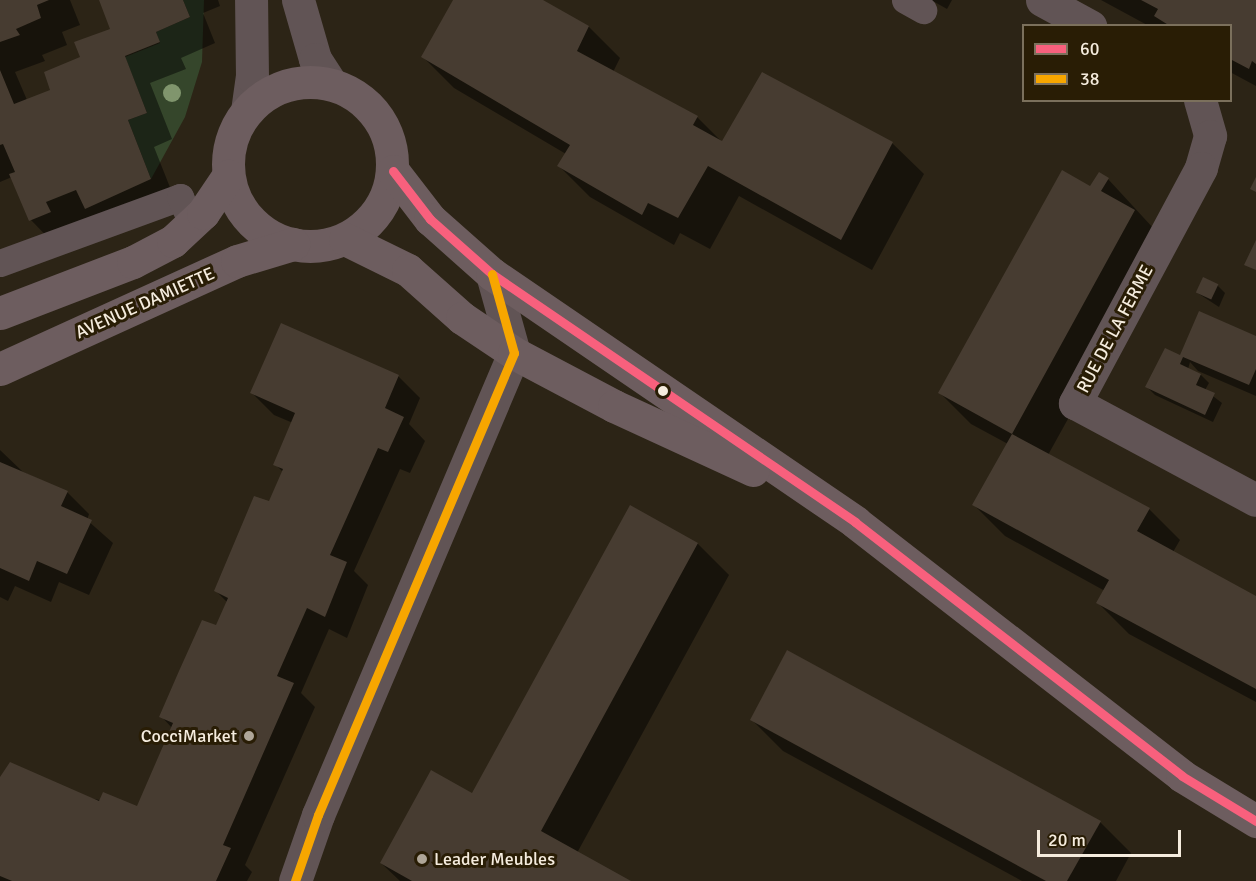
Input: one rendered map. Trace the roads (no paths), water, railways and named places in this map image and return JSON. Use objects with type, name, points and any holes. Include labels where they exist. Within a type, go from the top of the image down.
[{"type":"main road","points":[[312,81],[331,84],[365,102],[377,116],[392,152],[393,171],[382,204],[372,218],[345,239],[320,246],[293,244],[262,231],[239,207],[228,176],[229,148],[247,111],[276,89],[312,81]]},
{"type":"main road","points":[[393,171],[407,195],[430,219],[492,274],[899,554],[1182,776],[1256,821]]},
{"type":"main road","points":[[0,313],[133,262],[173,241],[193,225],[228,176]]},
{"type":"main road","points":[[345,239],[408,270],[462,318],[514,353],[614,406],[833,507]]},
{"type":"main road","name":"AVENUE DAMIETTE","points":[[0,369],[237,261],[293,244]]},
{"type":"street","points":[[247,111],[252,77],[251,0]]},
{"type":"street","points":[[298,0],[315,59],[331,84]]},
{"type":"street","points":[[1042,0],[1086,24]]},
{"type":"street","name":"RUE DE LA FERME","points":[[1201,102],[1210,136],[1201,168],[1075,403],[1256,500]]},
{"type":"street","points":[[295,881],[318,815],[514,353],[492,274]]},
{"type":"lane","points":[[0,263],[180,197],[193,225]]},
{"type":"place","name":"CocciMarket","points":[[249,736]]},
{"type":"place","name":"Leader Meubles","points":[[422,859]]}]
